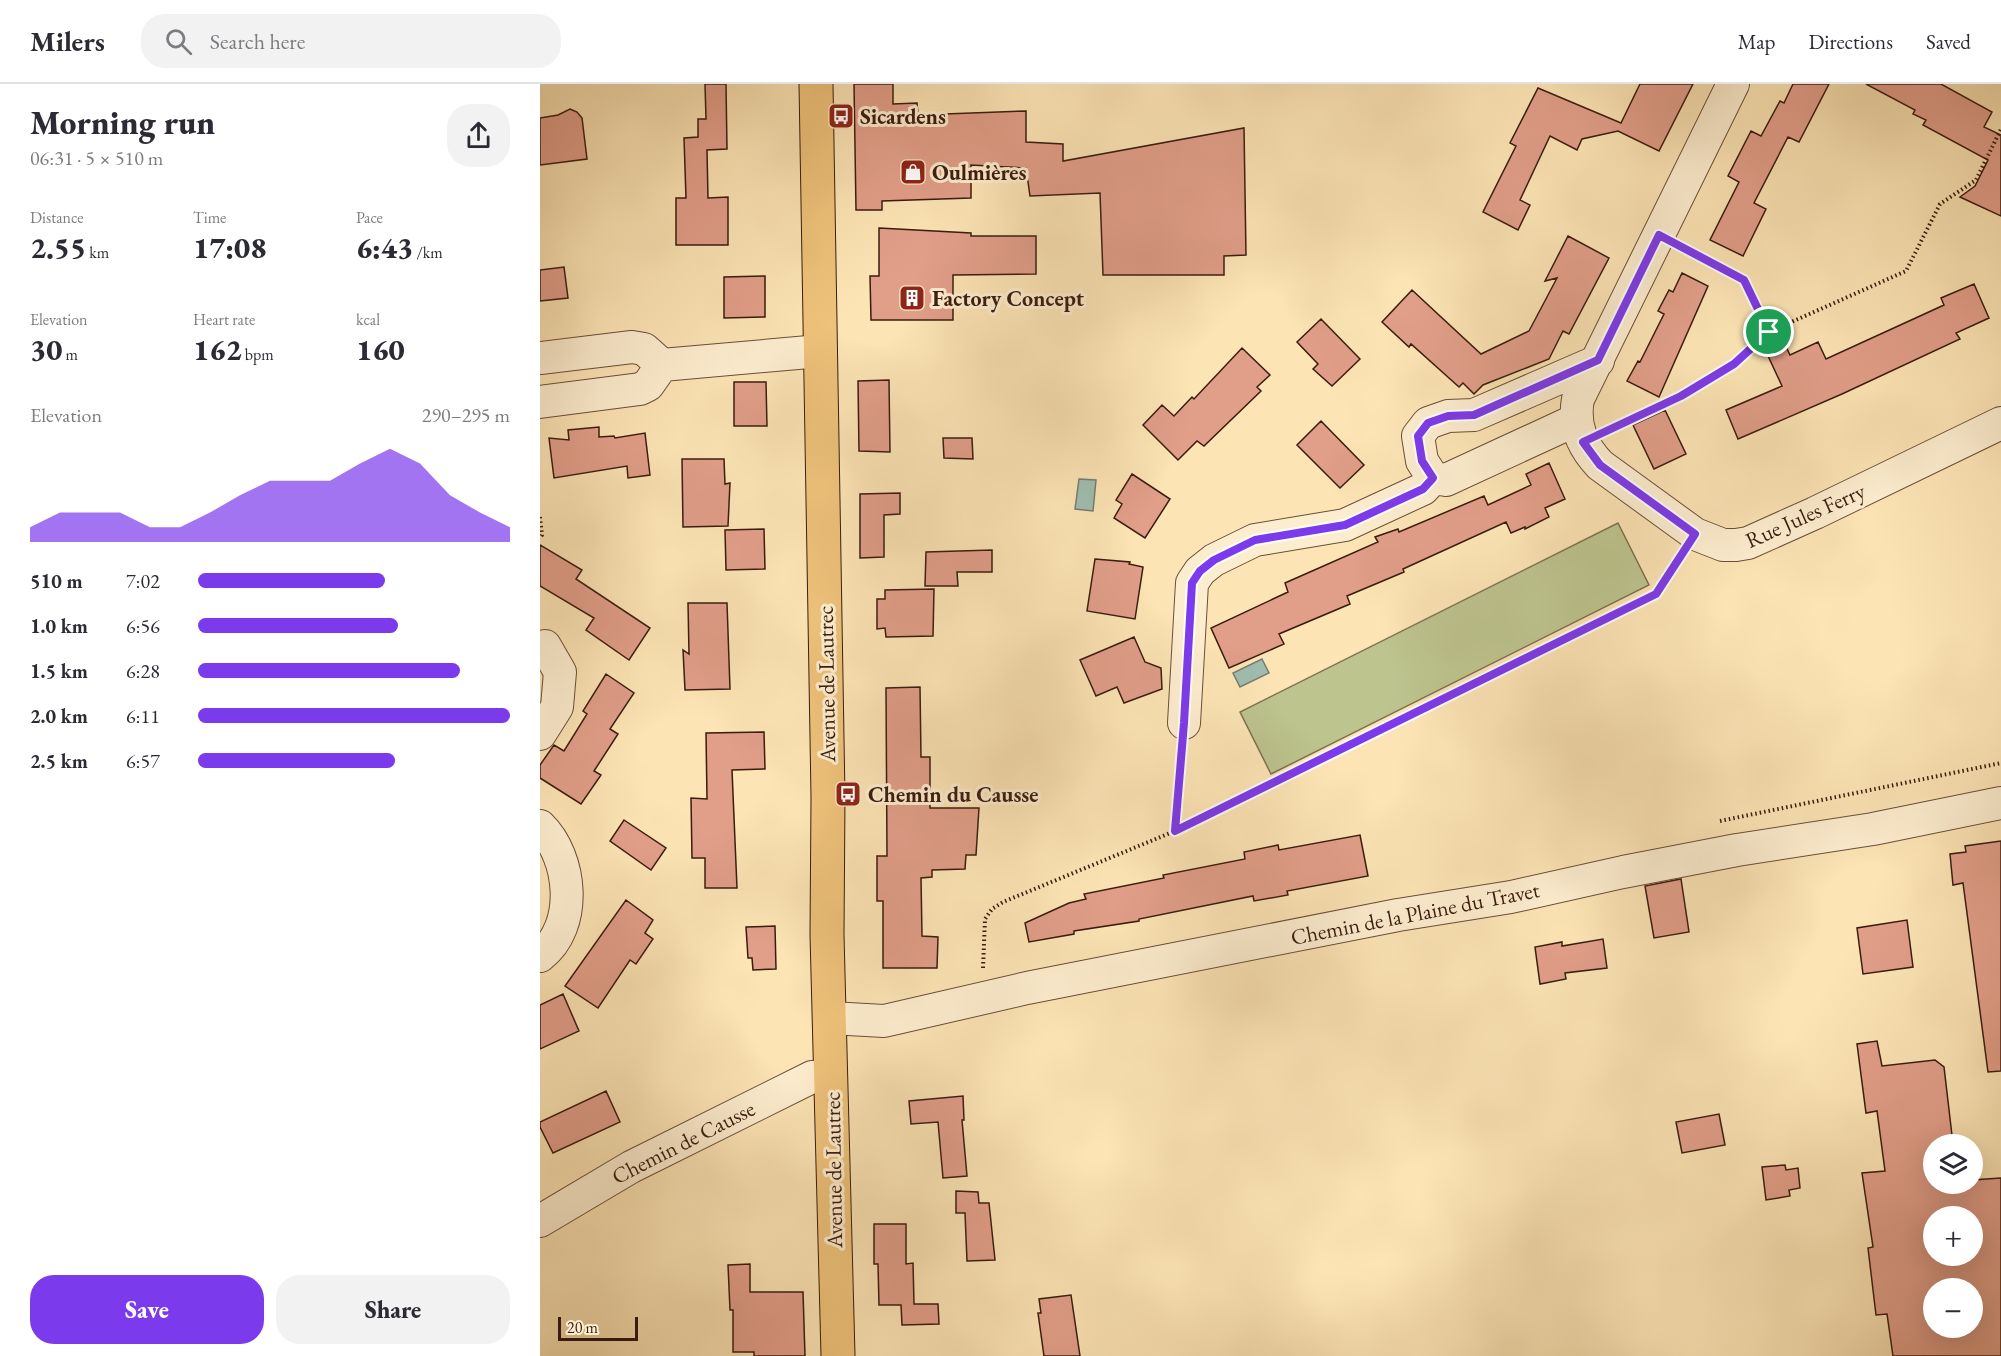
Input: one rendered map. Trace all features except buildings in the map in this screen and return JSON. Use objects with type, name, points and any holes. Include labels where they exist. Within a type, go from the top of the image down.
[{"type":"main road","name":"Avenue de Lautrec","points":[[816,84],[828,797],[827,935],[838,1356]]},
{"type":"street","points":[[1598,360],[1474,415],[1448,416],[1428,423],[1418,436],[1422,461],[1433,478],[1446,480],[1579,431],[1578,399],[1598,360],[1732,84]]},
{"type":"street","points":[[540,358],[632,347],[644,349],[662,365],[820,351]]},
{"type":"street","points":[[540,402],[640,389],[648,386],[662,365]]},
{"type":"street","name":"Rue Jules Ferry","points":[[1579,431],[1600,465],[1695,534],[1723,545],[1748,543],[2001,423]]},
{"type":"street","points":[[1184,723],[1192,583],[1200,571],[1214,560],[1255,540],[1345,525],[1423,489],[1433,478]]},
{"type":"street","points":[[540,734],[557,707],[560,672],[545,646]]},
{"type":"street","name":"Chemin de la Plaine du Travet","points":[[830,1018],[884,1021],[1039,986],[1398,915],[1511,897],[1737,850],[1873,829],[2001,803]]},
{"type":"street","points":[[540,826],[550,836],[562,860],[567,896],[560,932],[540,956]]},
{"type":"street","name":"Chemin de Causse","points":[[540,1221],[641,1162],[812,1077],[831,1076]]},
{"type":"path","points":[[1579,431],[1681,396],[1734,364],[1769,332],[1906,271],[1940,204],[1976,180],[2001,129]]},
{"type":"path","points":[[1659,235],[1744,280],[1769,332]]},
{"type":"path","points":[[540,517],[542,535],[540,538]]},
{"type":"path","points":[[986,974],[982,966],[985,919],[992,909],[1047,883],[1175,831],[1656,594],[1695,534]]},
{"type":"path","points":[[1175,831],[1184,723]]},
{"type":"green space","points":[[1618,523],[1649,585],[1271,774],[1240,712]]},
{"type":"shaded area","points":[[1079,479],[1096,480],[1093,511],[1075,509]]},
{"type":"shaded area","points":[[1262,659],[1269,673],[1240,687],[1233,673]]},
{"type":"place","name":"Sicardens","points":[[841,116]]},
{"type":"place","name":"Oulmières","points":[[913,172]]},
{"type":"place","name":"Factory Concept","points":[[912,298]]},
{"type":"place","name":"Chemin du Causse","points":[[848,794]]},
{"type":"route","points":[[1659,235],[1744,280],[1769,332],[1734,364],[1681,396],[1583,442],[1600,465],[1695,534],[1656,594],[1175,831],[1192,583],[1200,571],[1214,560],[1255,540],[1345,525],[1423,489],[1433,478],[1422,461],[1418,436],[1428,423],[1448,416],[1474,415],[1598,360],[1659,235]]}]
